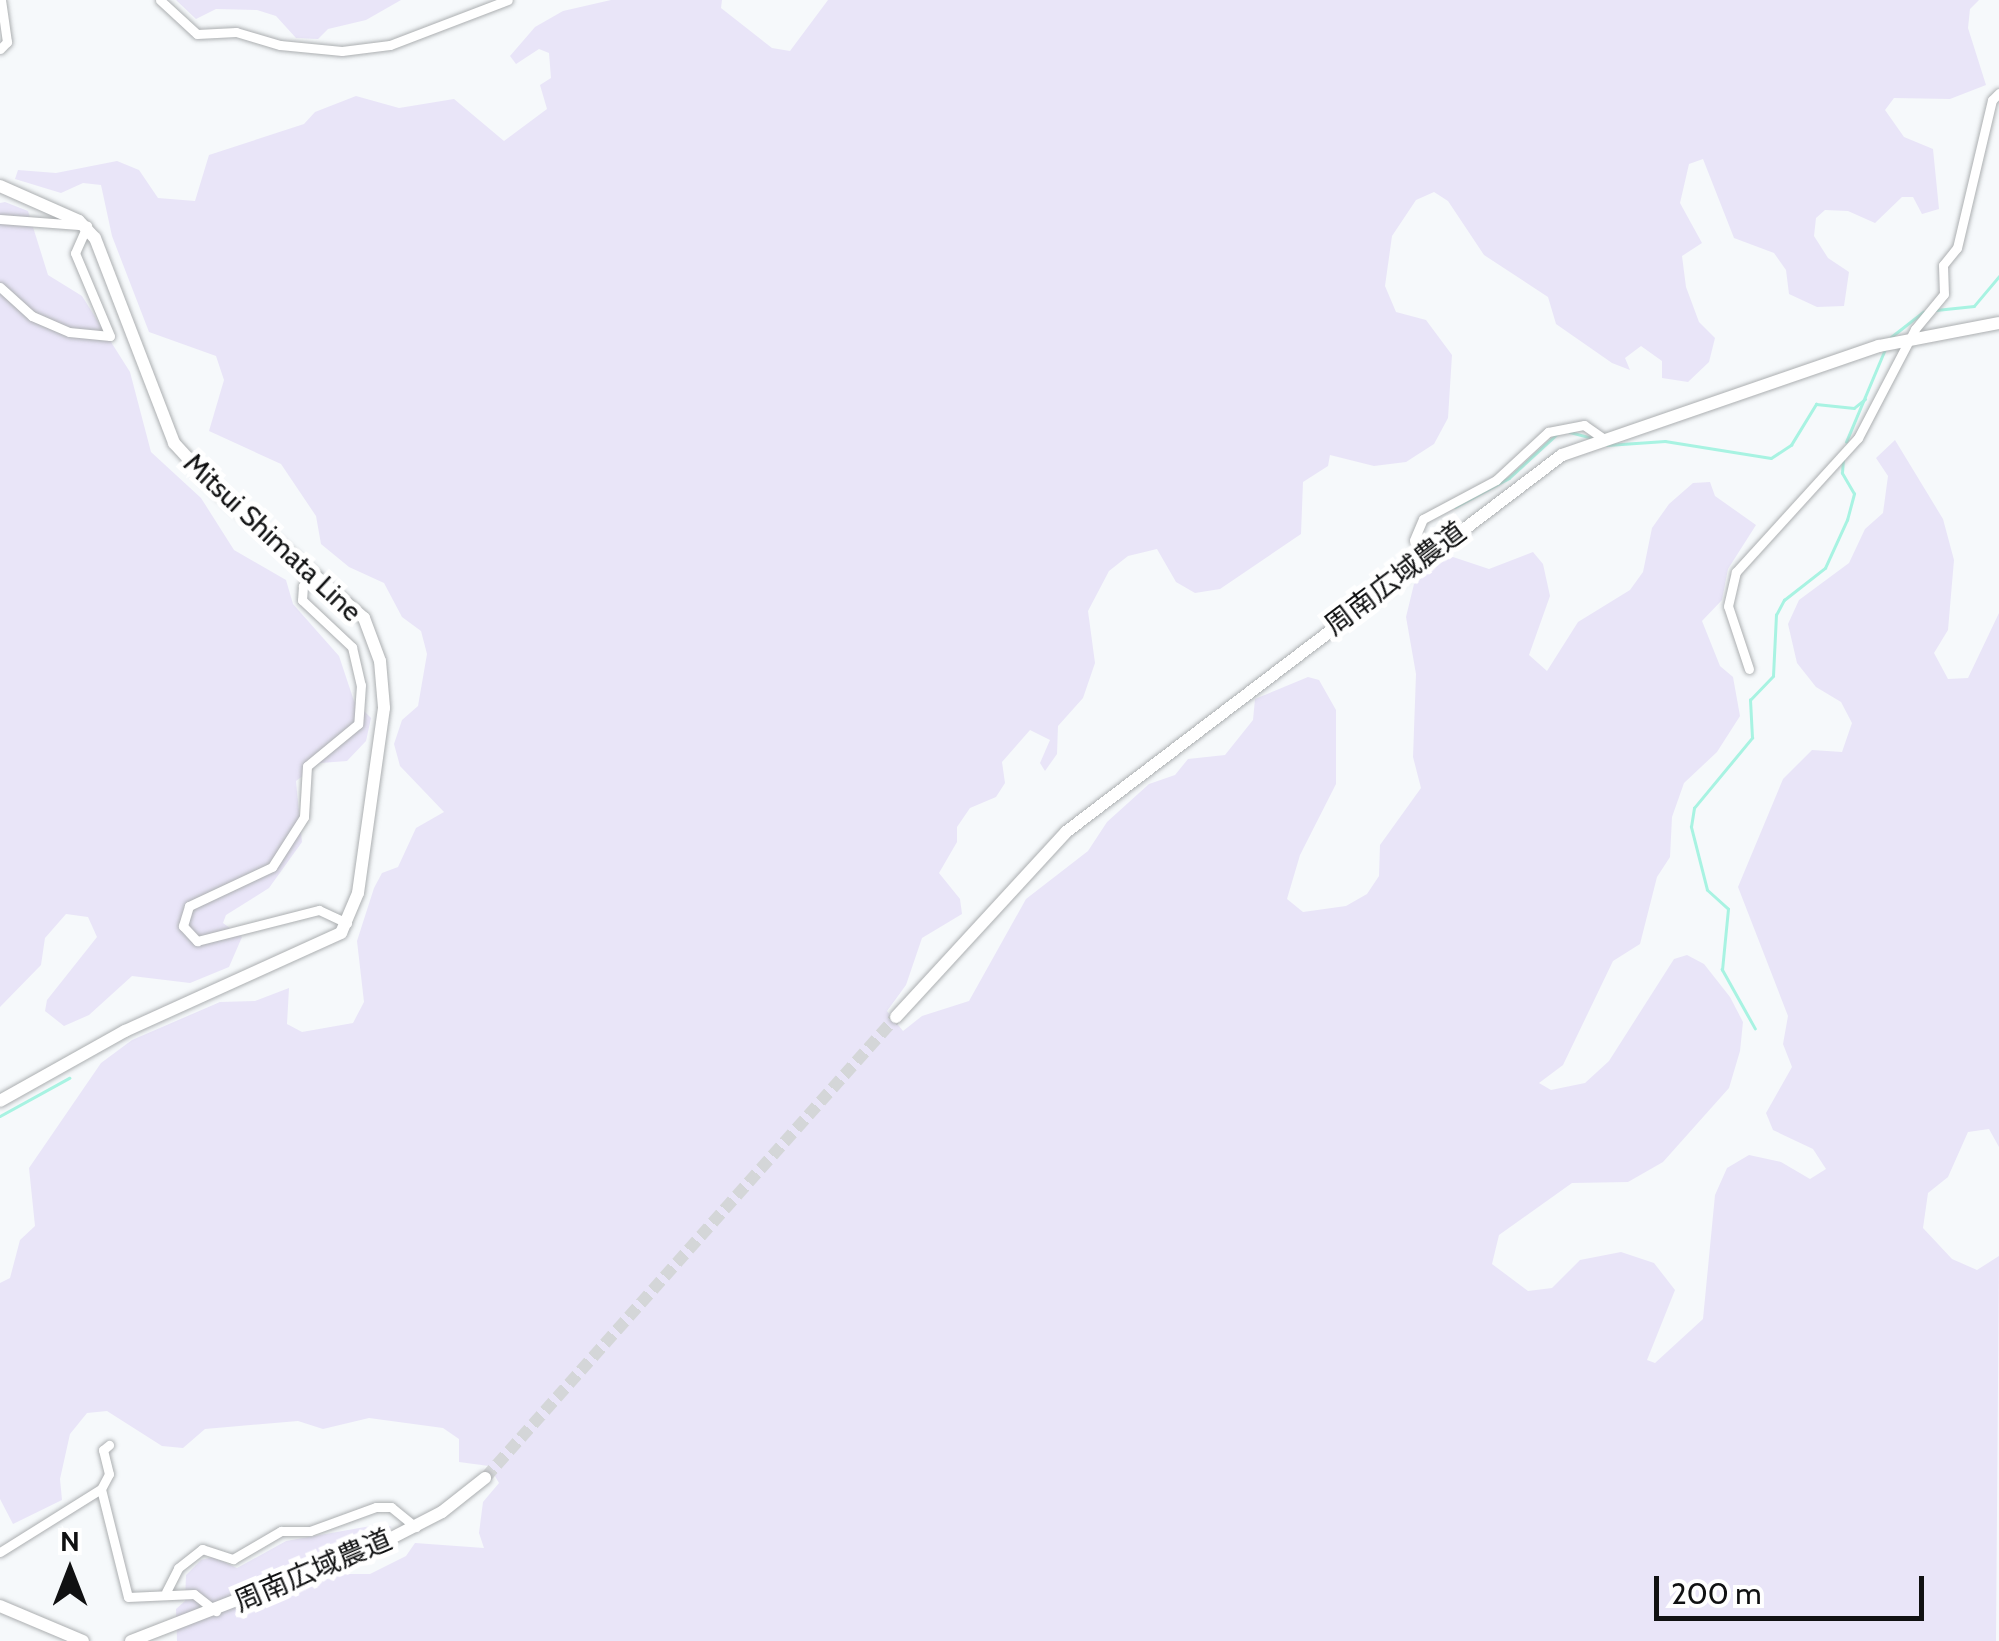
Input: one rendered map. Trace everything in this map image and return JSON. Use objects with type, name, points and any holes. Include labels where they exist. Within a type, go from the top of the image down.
[{"type":"street","points":[[0,49],[7,42],[1,0]]},
{"type":"street","points":[[160,0],[198,34],[236,32],[280,45],[342,50],[390,45],[508,0]]},
{"type":"street","points":[[1749,669],[1728,606],[1736,572],[1858,438],[1913,336],[1933,309],[1999,93]]},
{"type":"street","points":[[0,186],[86,226]]},
{"type":"street","points":[[0,219],[86,226]]},
{"type":"street","points":[[0,286],[32,316],[69,332],[110,336],[74,253],[86,226]]},
{"type":"street","name":"Mitsui Shimata Line","points":[[86,226],[174,443],[220,492],[317,571],[364,618],[384,681],[372,804],[347,923]]},
{"type":"street","name":"周南広域農道","points":[[896,1016],[1066,832],[1423,556],[1562,455],[1898,340],[1999,323]]},
{"type":"street","points":[[1423,556],[1414,540],[1423,520],[1496,480],[1548,432],[1584,425],[1604,439]]},
{"type":"street","points":[[0,1101],[124,1031],[326,944],[347,923],[319,910],[197,941],[183,926],[189,906],[272,867],[304,817],[308,766],[358,724],[360,686],[352,647],[302,600],[303,586],[317,571]]},
{"type":"street","points":[[0,1552],[101,1489],[109,1474],[103,1450],[109,1445]]},
{"type":"street","name":"周南広域農道","points":[[131,1641],[216,1611],[416,1527],[485,1478]]},
{"type":"street","points":[[101,1489],[128,1596],[194,1594],[216,1611]]},
{"type":"street","points":[[166,1592],[178,1568],[202,1549],[233,1559],[282,1531],[310,1531],[376,1507],[392,1508],[416,1527]]},
{"type":"street","points":[[0,1606],[82,1641]]},
{"type":"shaded area","points":[[176,0],[401,0],[366,20],[328,29],[318,39],[296,38],[276,16],[257,10],[216,9],[196,19]]},
{"type":"shaded area","points":[[611,0],[722,0],[721,8],[772,48],[790,51],[828,0],[1979,0],[1970,9],[1968,28],[1986,85],[1950,99],[1894,98],[1885,110],[1904,137],[1933,149],[1939,209],[1922,214],[1913,197],[1902,197],[1875,223],[1848,211],[1825,210],[1816,218],[1814,236],[1828,258],[1849,272],[1844,306],[1817,307],[1789,294],[1786,270],[1774,253],[1734,238],[1703,159],[1689,164],[1680,203],[1702,243],[1682,256],[1686,287],[1699,322],[1715,338],[1709,362],[1688,382],[1662,378],[1662,361],[1641,346],[1625,358],[1630,370],[1612,363],[1556,324],[1548,297],[1484,255],[1448,201],[1434,192],[1416,200],[1392,236],[1385,286],[1396,312],[1426,320],[1452,355],[1448,418],[1434,444],[1406,462],[1374,466],[1330,455],[1328,466],[1303,482],[1301,534],[1220,589],[1195,593],[1176,582],[1157,549],[1128,556],[1109,571],[1088,611],[1095,663],[1083,698],[1058,726],[1057,754],[1045,771],[1040,763],[1050,740],[1030,730],[1002,762],[1005,783],[996,797],[970,808],[957,827],[957,842],[939,873],[960,899],[962,914],[922,938],[906,985],[887,1011],[903,1031],[922,1016],[969,1001],[1026,899],[1088,851],[1107,822],[1149,784],[1175,775],[1188,759],[1225,755],[1253,720],[1255,699],[1308,677],[1319,680],[1336,710],[1336,784],[1300,855],[1287,899],[1303,912],[1346,906],[1367,894],[1379,876],[1380,845],[1421,788],[1413,757],[1416,674],[1406,617],[1414,584],[1450,556],[1489,569],[1533,552],[1543,564],[1550,596],[1529,655],[1547,671],[1578,622],[1630,590],[1643,572],[1652,528],[1669,504],[1693,483],[1710,482],[1715,496],[1756,525],[1728,569],[1722,600],[1702,621],[1720,666],[1733,677],[1740,716],[1717,752],[1684,783],[1672,817],[1670,857],[1657,877],[1640,944],[1613,961],[1563,1065],[1539,1083],[1551,1090],[1585,1083],[1609,1061],[1674,959],[1687,955],[1704,964],[1730,997],[1743,1022],[1740,1051],[1729,1088],[1663,1162],[1628,1182],[1572,1183],[1499,1235],[1492,1264],[1528,1291],[1552,1288],[1580,1260],[1621,1252],[1654,1263],[1675,1290],[1647,1360],[1655,1363],[1703,1319],[1715,1195],[1727,1168],[1749,1155],[1781,1162],[1810,1179],[1826,1169],[1813,1149],[1773,1130],[1766,1113],[1792,1067],[1783,1044],[1788,1016],[1738,887],[1783,779],[1812,750],[1842,752],[1852,723],[1841,702],[1816,687],[1797,663],[1788,624],[1799,600],[1849,563],[1865,529],[1883,513],[1888,476],[1876,458],[1895,440],[1943,519],[1954,560],[1948,630],[1934,653],[1948,679],[1968,678],[1999,613],[1999,1147],[1989,1129],[1968,1132],[1948,1177],[1928,1193],[1923,1228],[1952,1259],[1977,1270],[1999,1256],[1996,1641],[177,1641],[176,1609],[185,1601],[186,1575],[201,1560],[213,1557],[237,1568],[286,1541],[382,1524],[392,1527],[326,1558],[332,1574],[370,1574],[406,1556],[415,1543],[484,1548],[479,1533],[483,1502],[499,1483],[489,1466],[459,1462],[459,1439],[443,1428],[369,1418],[323,1429],[298,1421],[205,1429],[183,1448],[162,1446],[107,1411],[87,1413],[70,1434],[60,1479],[62,1500],[13,1524],[0,1499],[0,1283],[10,1278],[20,1240],[35,1226],[29,1168],[101,1063],[132,1040],[220,1002],[255,1001],[289,988],[287,1024],[302,1032],[353,1023],[364,1002],[357,941],[374,888],[382,873],[398,867],[416,828],[444,812],[400,766],[394,744],[402,720],[418,706],[427,654],[421,631],[402,617],[384,583],[349,567],[321,544],[316,516],[281,464],[209,431],[224,380],[216,356],[149,332],[112,236],[101,185],[83,183],[61,193],[15,179],[18,170],[56,173],[117,161],[139,170],[158,198],[195,201],[209,155],[304,124],[315,112],[356,96],[399,108],[454,99],[504,141],[547,109],[540,85],[551,78],[549,53],[539,49],[516,64],[510,56],[535,27],[563,11]]},
{"type":"shaded area","points":[[0,203],[28,211],[48,275],[82,296],[130,372],[151,452],[201,498],[234,550],[286,580],[293,604],[339,656],[354,701],[371,718],[366,741],[347,761],[320,763],[296,781],[302,842],[269,888],[226,915],[223,923],[242,937],[229,967],[190,983],[132,976],[89,1015],[64,1026],[45,1011],[47,1000],[97,937],[88,917],[66,914],[45,938],[41,965],[0,1007]]},
{"type":"waterway","points":[[1936,310],[1974,306],[1999,276]]},
{"type":"waterway","points":[[1891,337],[1923,312]]},
{"type":"waterway","points":[[1846,442],[1885,349]]},
{"type":"waterway","points":[[1607,445],[1665,441],[1771,458],[1791,445],[1816,404],[1854,408],[1865,399]]},
{"type":"waterway","points":[[1570,432],[1596,439]]},
{"type":"waterway","points":[[1455,507],[1509,478],[1557,434]]},
{"type":"waterway","points":[[1755,1029],[1722,970],[1728,909],[1707,890],[1691,827],[1694,808],[1752,738],[1750,700],[1773,676],[1776,615],[1784,600],[1825,568],[1847,520],[1854,494],[1842,473],[1843,459]]},
{"type":"waterway","points":[[0,1116],[69,1078]]},
{"type":"tunnel","points":[[485,1478],[896,1017]]}]
